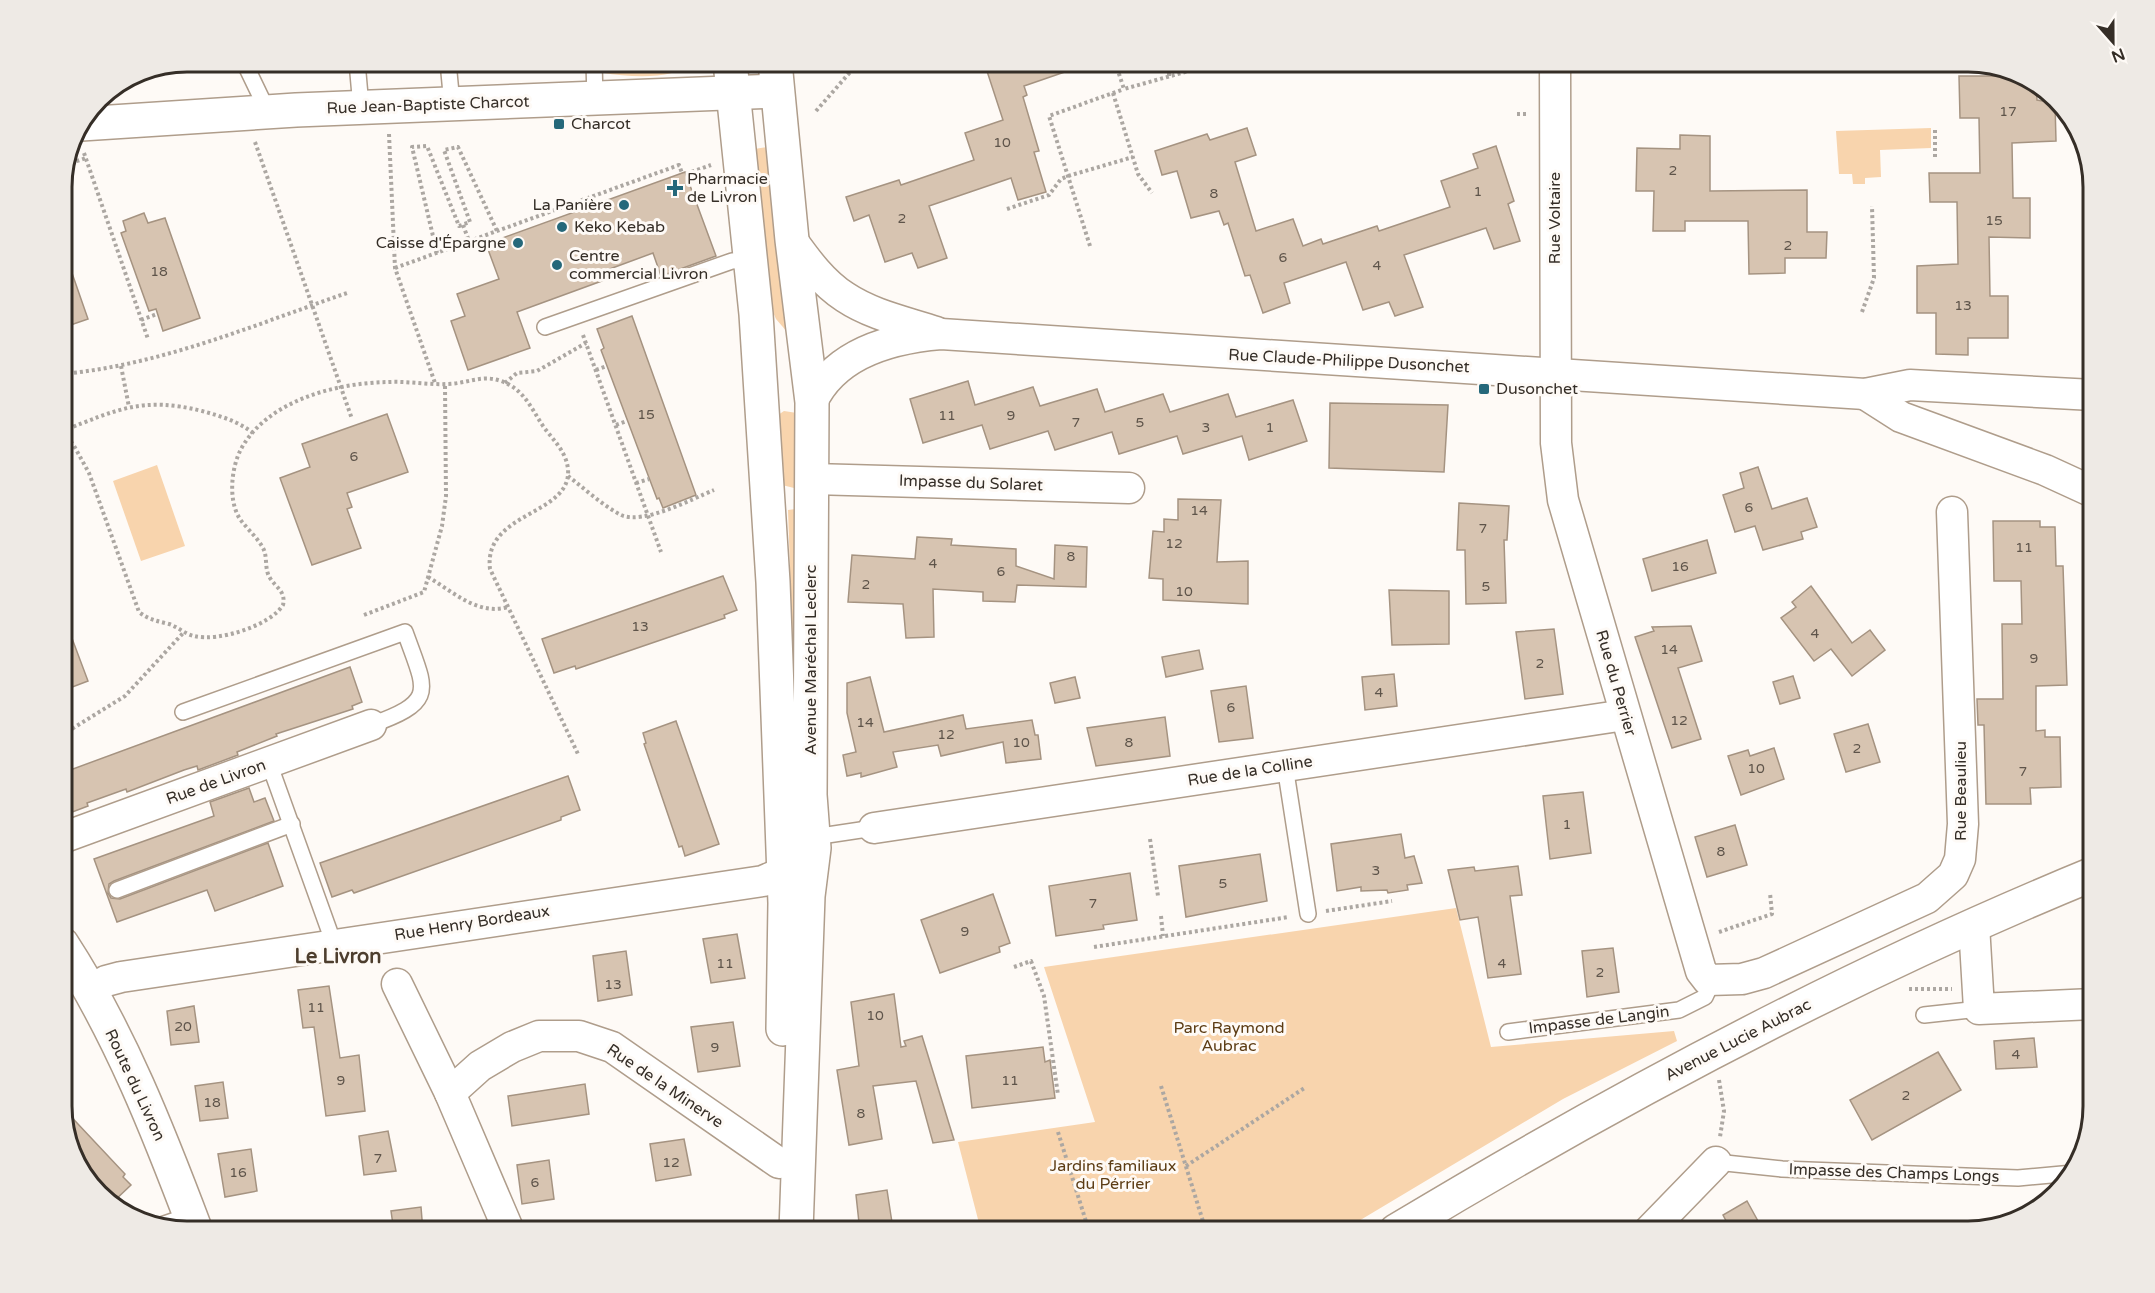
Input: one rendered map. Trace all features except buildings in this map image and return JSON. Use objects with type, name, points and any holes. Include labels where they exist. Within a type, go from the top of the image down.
[{"type":"main road","name":"Avenue Maréchal Leclerc","points":[[731,72],[756,314],[768,494],[784,872],[777,1221]]},
{"type":"main road","name":"Rue Jean-Baptiste Charcot","points":[[84,137],[256,112],[734,93],[776,76]]},
{"type":"main road","name":"Avenue Maréchal Leclerc","points":[[776,76],[792,240],[812,402],[810,795],[814,837],[808,896],[796,1221]]},
{"type":"main road","points":[[756,314],[761,328],[775,345],[788,354],[808,361]]},
{"type":"main road","points":[[762,405],[812,402]]},
{"type":"main road","points":[[768,494],[792,499],[813,485]]},
{"type":"main road","name":"Avenue Lucie Aubrac","points":[[1415,1221],[1551,1140],[1713,1051],[1974,926],[2083,878]]},
{"type":"main road","name":"Route du Livron","points":[[72,960],[90,990],[143,1098],[182,1221]]},
{"type":"street","name":"Rue Voltaire","points":[[1555,72],[1557,374]]},
{"type":"street","name":"Rue Claude-Philippe Dusonchet","points":[[792,240],[826,282],[844,297],[875,312],[941,333]]},
{"type":"street","name":"Rue Claude-Philippe Dusonchet","points":[[808,361],[861,353],[894,341],[941,333],[1865,394],[1910,385],[2083,394]]},
{"type":"street","name":"Rue Claude-Philippe Dusonchet","points":[[812,402],[828,378],[861,353]]},
{"type":"street","name":"Rue du Perrier","points":[[1557,374],[1556,443],[1563,500],[1702,975],[1712,982]]},
{"type":"street","name":"Rue Claude-Philippe Dusonchet","points":[[1865,394],[1901,417],[2044,470],[2083,488]]},
{"type":"street","name":"Impasse du Solaret","points":[[813,485],[1129,488]]},
{"type":"street","name":"Rue Beaulieu","points":[[1712,982],[1742,979],[1773,970],[1928,898],[1953,875],[1960,858],[1963,824],[1952,512]]},
{"type":"street","name":"Rue de la Colline","points":[[874,828],[1625,715]]},
{"type":"street","name":"Rue de Livron","points":[[72,834],[371,725]]},
{"type":"street","name":"Rue Henry Bordeaux","points":[[90,990],[114,978],[763,881],[784,872]]},
{"type":"street","points":[[1974,926],[1978,999],[2083,1004]]},
{"type":"street","points":[[397,984],[450,1093],[504,1221]]},
{"type":"street","name":"Rue de la Minerve","points":[[450,1093],[480,1066],[512,1047],[539,1036],[579,1036],[612,1047],[779,1163]]},
{"type":"street","points":[[1660,1221],[1716,1162]]},
{"type":"lane","points":[[245,72],[256,112]]},
{"type":"lane","points":[[361,72],[374,107]]},
{"type":"lane","points":[[449,72],[452,104]]},
{"type":"lane","points":[[594,72],[595,99]]},
{"type":"lane","points":[[545,327],[732,261],[751,260]]},
{"type":"lane","points":[[183,712],[405,632],[421,677],[419,697],[403,714],[371,725]]},
{"type":"lane","points":[[269,763],[334,944]]},
{"type":"lane","points":[[1285,766],[1308,914]]},
{"type":"lane","points":[[117,890],[292,824]]},
{"type":"lane","points":[[814,837],[874,828]]},
{"type":"lane","name":"Impasse de Langin","points":[[1508,1032],[1679,1010],[1705,997],[1712,982]]},
{"type":"lane","points":[[1924,1015],[1978,999]]},
{"type":"lane","name":"Impasse des Champs Longs","points":[[1716,1162],[1782,1169],[2018,1178],[2060,1174]]},
{"type":"path","points":[[816,111],[850,72]]},
{"type":"path","points":[[1118,72],[1124,89]]},
{"type":"path","points":[[1090,246],[1049,116],[1124,89],[1184,72]]},
{"type":"path","points":[[1113,93],[1138,174],[1152,193]]},
{"type":"path","points":[[374,107],[395,268],[435,383]]},
{"type":"path","points":[[256,112],[312,305],[352,418]]},
{"type":"path","points":[[1935,128],[1935,157]]},
{"type":"path","points":[[82,140],[86,158],[148,339]]},
{"type":"path","points":[[437,253],[412,147],[427,146],[459,226],[470,222],[444,150],[458,147],[497,231]]},
{"type":"path","points":[[1007,208],[1049,195],[1061,179],[1068,176],[1133,157]]},
{"type":"path","points":[[75,162],[86,158]]},
{"type":"path","points":[[395,268],[679,165],[684,174],[709,166]]},
{"type":"path","points":[[1862,312],[1874,278],[1872,206]]},
{"type":"path","points":[[463,225],[469,241]]},
{"type":"path","points":[[72,373],[121,366],[191,347],[347,293]]},
{"type":"path","points":[[141,320],[157,314]]},
{"type":"path","points":[[576,316],[661,552]]},
{"type":"path","points":[[506,382],[517,373],[537,371],[586,343]]},
{"type":"path","points":[[121,366],[129,407]]},
{"type":"path","points":[[596,370],[607,366]]},
{"type":"path","points":[[72,443],[89,473],[136,607],[149,619],[169,624],[201,637],[238,632],[268,619],[283,605],[282,593],[268,575],[264,551],[238,517],[232,499],[237,458],[253,433],[286,407],[341,388],[387,382],[445,385],[486,378],[506,382],[517,389],[536,411],[563,453],[568,477],[620,514],[633,518],[648,516],[714,490]]},
{"type":"path","points":[[364,615],[424,592],[442,526],[446,496],[445,385]]},
{"type":"path","points":[[72,428],[129,407],[156,404],[180,406],[236,422],[253,433]]},
{"type":"path","points":[[616,425],[627,421]]},
{"type":"path","points":[[568,477],[556,496],[502,531],[493,543],[489,554],[490,568],[578,753]]},
{"type":"path","points":[[636,483],[649,479]]},
{"type":"path","points":[[428,577],[477,607],[497,611],[508,607]]},
{"type":"path","points":[[72,729],[125,696],[184,632]]},
{"type":"path","points":[[1150,839],[1158,896]]},
{"type":"path","points":[[1692,941],[1772,914],[1770,893]]},
{"type":"path","points":[[1094,947],[1392,901]]},
{"type":"path","points":[[1161,916],[1164,936]]},
{"type":"path","points":[[1014,967],[1031,961],[1042,987],[1058,1095]]},
{"type":"path","points":[[1906,989],[1978,999]]},
{"type":"path","points":[[1719,1080],[1729,1074]]},
{"type":"path","points":[[1161,1086],[1203,1221]]},
{"type":"path","points":[[1186,1166],[1306,1088]]},
{"type":"path","points":[[1058,1132],[1086,1221]]},
{"type":"green space","points":[[599,72],[674,72],[651,76]]},
{"type":"green space","points":[[1931,128],[1931,148],[1880,150],[1881,177],[1865,178],[1865,184],[1853,184],[1852,174],[1839,174],[1836,131]]},
{"type":"green space","points":[[768,147],[788,333],[776,319],[770,305],[754,149]]},
{"type":"green space","points":[[784,411],[797,413],[799,484],[794,488],[782,485],[778,415]]},
{"type":"green space","points":[[157,465],[185,546],[141,561],[113,481]]},
{"type":"green space","points":[[803,508],[800,790],[782,578],[790,569],[788,510]]},
{"type":"green space","name":"Parc Raymond Aubrac","points":[[1456,908],[1491,1047],[1674,1031],[1677,1041],[1563,1099],[1359,1221],[978,1221],[958,1142],[1095,1122],[1044,967]]},
{"type":"place","name":"Charcot","points":[[559,124]]},
{"type":"place","name":"Pharmacie de Livron","points":[[675,188]]},
{"type":"place","name":"La Panière","points":[[624,205]]},
{"type":"place","name":"Keko Kebab","points":[[562,227]]},
{"type":"place","name":"Caisse d'Épargne","points":[[518,243]]},
{"type":"place","name":"Centre commercial Livron","points":[[557,265]]},
{"type":"place","name":"Dusonchet","points":[[1484,389]]},
{"type":"district","name":"Le Livron","points":[[338,957]]},
{"type":"park label","name":"Jardins familiaux du Pérrier","points":[[1113,1175]]}]
